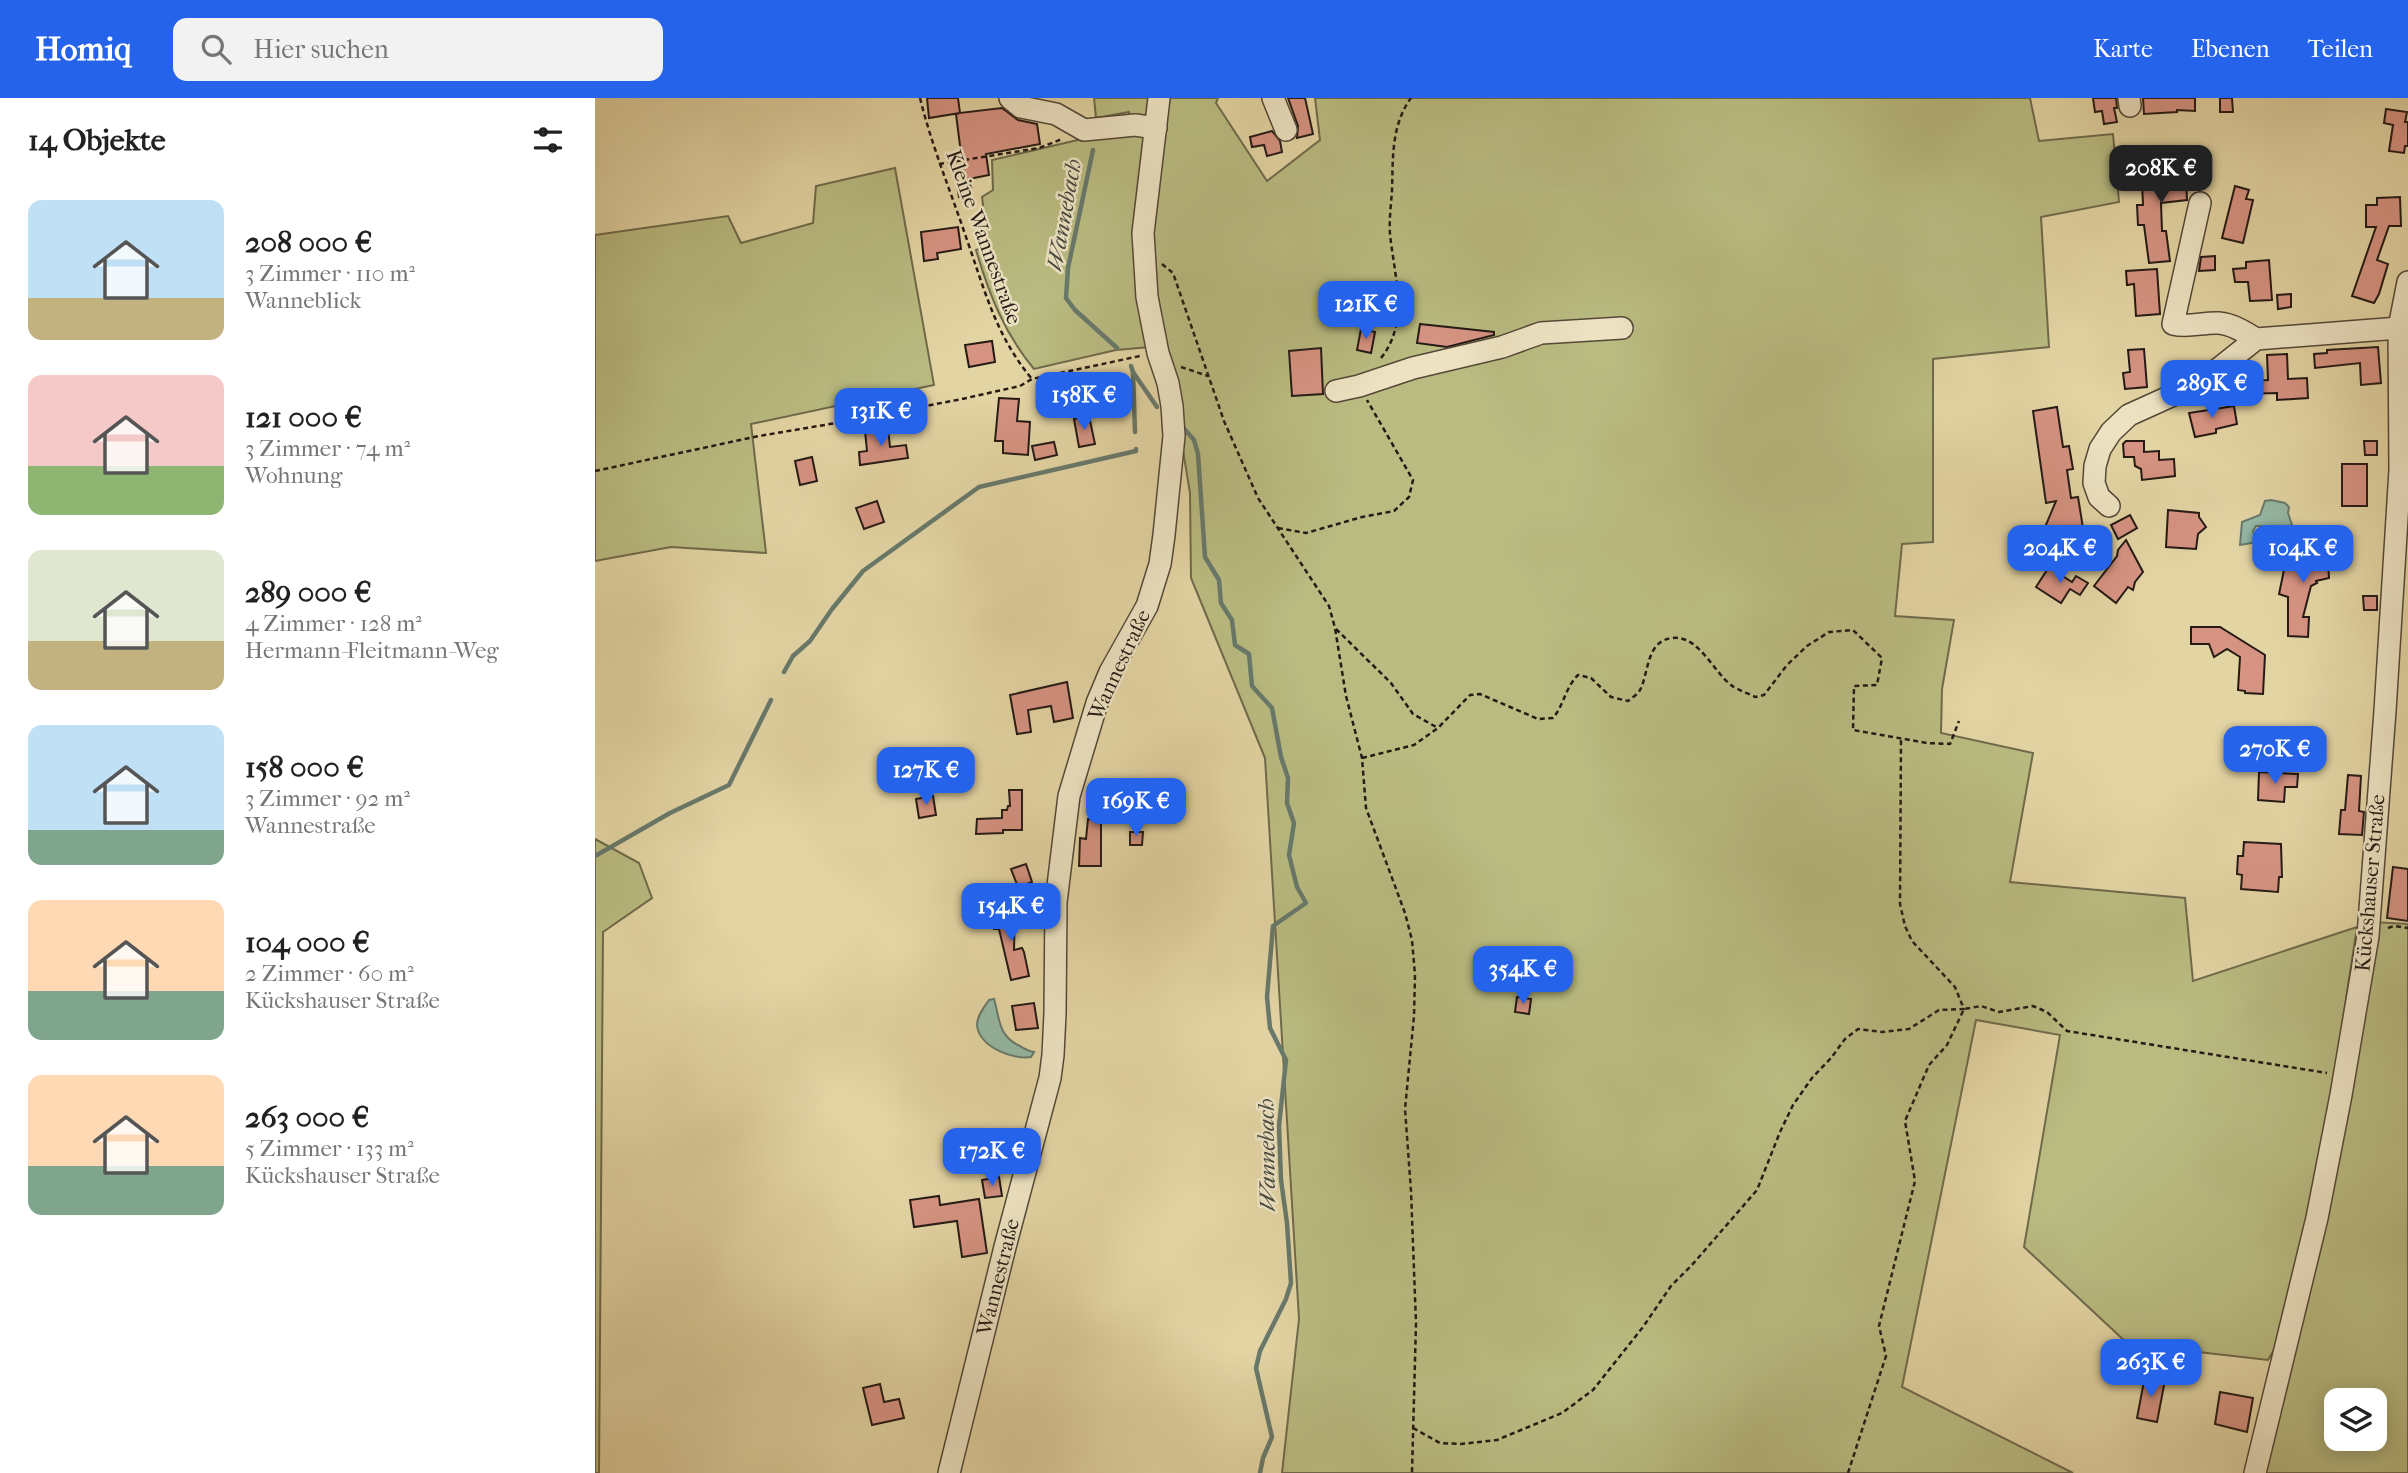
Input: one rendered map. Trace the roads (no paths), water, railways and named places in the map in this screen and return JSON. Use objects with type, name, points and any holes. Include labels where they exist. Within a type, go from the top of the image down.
[{"type":"street","points":[[1010,98],[1021,107],[1056,114],[1084,130],[1135,125],[1156,128]]},
{"type":"street","name":"Wannestraße","points":[[949,1473],[1050,1079],[1053,1055],[1056,902],[1069,796],[1097,703],[1147,606],[1160,564],[1174,436],[1168,383],[1158,353],[1147,297],[1143,254],[1143,233],[1159,98]]},
{"type":"street","points":[[1273,98],[1286,130]]},
{"type":"street","points":[[2200,203],[2173,324],[2184,327],[2220,323],[2244,331],[2256,339]]},
{"type":"street","name":"Kückshauser Straße","points":[[2255,1473],[2317,1219],[2345,1076],[2368,936],[2400,470],[2404,373],[2399,328],[2408,282]]},
{"type":"street","points":[[1336,391],[1413,368],[1502,347],[1541,332],[1622,328]]},
{"type":"street","points":[[2109,506],[2099,497],[2094,483],[2100,449],[2111,432],[2129,415],[2202,382],[2256,339],[2399,328]]},
{"type":"waterway","name":"Wannebach","points":[[1093,150],[1068,268],[1066,298],[1075,310],[1117,348]]},
{"type":"waterway","name":"Wannebach","points":[[1131,366],[1157,407]]},
{"type":"waterway","points":[[1133,372],[1135,432]]},
{"type":"waterway","name":"Wannebach","points":[[1180,424],[1194,440],[1198,454],[1205,557],[1219,580],[1221,603],[1232,620],[1235,645],[1249,654],[1252,686],[1272,708],[1281,757],[1288,778],[1287,803],[1294,823],[1289,855],[1297,887],[1306,903],[1273,926],[1267,997],[1270,1028],[1286,1060],[1279,1126],[1281,1180],[1291,1283],[1260,1351],[1256,1368],[1272,1437],[1260,1473]]},
{"type":"waterway","points":[[784,672],[793,656],[810,641],[863,571],[979,487],[1136,449]]},
{"type":"waterway","points":[[595,856],[670,813],[729,785],[771,700]]}]
